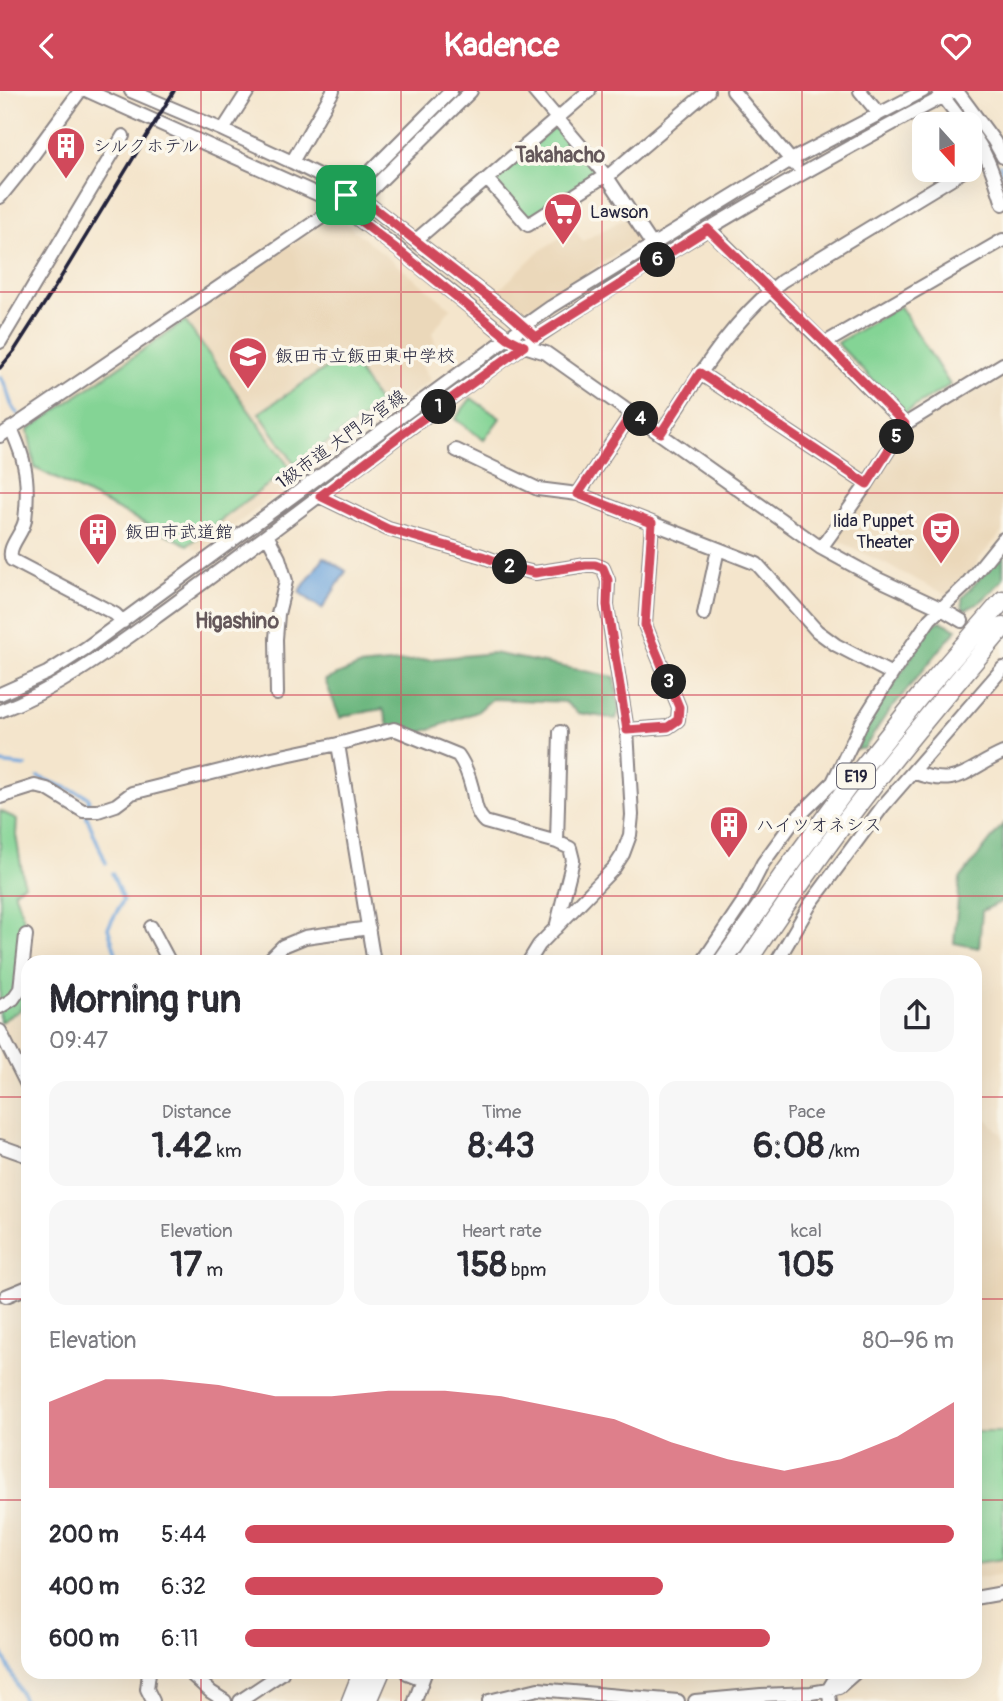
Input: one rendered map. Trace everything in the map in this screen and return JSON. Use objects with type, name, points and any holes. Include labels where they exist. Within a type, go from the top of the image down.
[{"type":"highway","name":"E19","points":[[727,955],[852,781],[920,696],[1003,600]]},
{"type":"highway","name":"E19","points":[[751,955],[798,885],[867,792],[934,708],[1002,639]]},
{"type":"highway","points":[[351,1701],[360,1679]]},
{"type":"highway","points":[[368,1701],[377,1679]]},
{"type":"street","points":[[0,197],[80,91]]},
{"type":"street","points":[[88,91],[337,207],[398,250],[508,338],[546,353],[821,548],[962,621]]},
{"type":"street","points":[[131,91],[223,130],[350,191],[524,326],[536,337],[546,353]]},
{"type":"street","points":[[223,130],[248,91]]},
{"type":"street","points":[[292,162],[333,91]]},
{"type":"street","points":[[337,207],[451,91]]},
{"type":"street","points":[[0,436],[337,207],[362,199],[471,91]]},
{"type":"street","points":[[534,91],[606,176],[653,246]]},
{"type":"street","points":[[416,240],[589,91]]},
{"type":"street","points":[[487,179],[528,225],[606,176],[708,91]]},
{"type":"street","points":[[733,91],[801,174]]},
{"type":"street","points":[[860,91],[879,114]]},
{"type":"street","name":"1級市道 大門今宮線","points":[[0,694],[47,673],[86,648],[524,326],[791,160],[923,91]]},
{"type":"street","points":[[948,92],[958,112]]},
{"type":"street","points":[[948,92],[994,141],[1003,155],[982,160]]},
{"type":"street","points":[[0,711],[47,690],[81,670],[536,337],[708,229],[948,92]]},
{"type":"street","points":[[0,342],[123,135]]},
{"type":"street","points":[[982,146],[1003,204]]},
{"type":"street","points":[[661,433],[728,334],[770,290],[945,182]]},
{"type":"street","points":[[708,229],[905,424]]},
{"type":"street","points":[[825,343],[1003,240]]},
{"type":"street","points":[[821,548],[867,484],[905,424],[1003,365]]},
{"type":"street","points":[[700,373],[867,484]]},
{"type":"street","points":[[578,494],[632,413]]},
{"type":"street","points":[[11,428],[24,464],[26,482],[25,519],[23,529],[10,552],[12,560],[115,614],[122,622]]},
{"type":"street","points":[[456,450],[538,489],[578,494],[757,564],[817,631],[836,646],[892,674]]},
{"type":"street","points":[[320,496],[388,529],[514,568],[535,573],[586,565],[603,568],[608,580],[607,605],[627,730],[632,815],[629,835],[623,854],[614,868],[539,945],[533,955]]},
{"type":"street","points":[[627,730],[668,727],[678,720],[679,707],[645,625],[652,523]]},
{"type":"street","points":[[267,535],[279,558],[286,581],[278,614],[276,694]]},
{"type":"street","points":[[707,955],[743,902],[763,863],[793,822],[833,782],[862,722],[930,619],[965,586],[1003,539]]},
{"type":"street","points":[[704,614],[718,549]]},
{"type":"street","points":[[781,955],[811,904],[883,806],[1003,668]]},
{"type":"street","points":[[0,797],[34,786],[47,789],[83,811],[98,811],[116,805],[132,793],[394,729],[458,755],[470,781],[480,818],[485,822],[570,848],[573,860],[556,929]]},
{"type":"street","points":[[557,842],[560,732]]},
{"type":"street","points":[[338,744],[373,955]]},
{"type":"street","points":[[913,772],[931,779],[956,779],[1003,753]]},
{"type":"street","points":[[151,926],[166,955]]},
{"type":"street","points":[[274,955],[283,946],[305,937],[369,928]]},
{"type":"street","points":[[24,955],[26,935]]},
{"type":"street","points":[[0,1007],[13,999],[20,989],[21,980]]},
{"type":"street","points":[[0,1031],[21,1073]]},
{"type":"street","points":[[0,1146],[21,1154]]},
{"type":"street","points":[[6,1296],[21,1290]]},
{"type":"street","points":[[982,1597],[1003,1593]]},
{"type":"street","points":[[148,1679],[147,1689],[152,1701]]},
{"type":"street","points":[[197,1679],[225,1701]]},
{"type":"street","points":[[240,1701],[273,1679]]},
{"type":"street","points":[[415,1701],[422,1679]]},
{"type":"street","points":[[829,1696],[835,1679]]},
{"type":"street","points":[[829,1696],[848,1679]]},
{"type":"street","points":[[489,1701],[538,1689],[678,1701]]},
{"type":"street","points":[[695,1701],[811,1693],[829,1696]]},
{"type":"shaded area","points":[[627,217],[639,240],[535,305],[521,308],[499,290],[538,252],[573,229],[583,241]]},
{"type":"shaded area","name":"飯田市立飯田東中学校","points":[[327,220],[345,223],[451,308],[432,333],[438,352],[421,365],[431,380],[200,551],[35,468],[30,469],[21,435],[24,426]]},
{"type":"shaded area","points":[[1003,369],[1003,531],[979,559],[970,577],[947,595],[835,539],[910,428]]},
{"type":"shaded area","points":[[982,1114],[1003,1136],[1003,1575],[982,1578]]},
{"type":"green space","points":[[552,128],[560,130],[598,174],[528,220],[494,181]]},
{"type":"green space","points":[[900,306],[950,385],[904,413],[837,343]]},
{"type":"green space","points":[[185,321],[290,468],[188,545],[35,468],[28,430]]},
{"type":"green space","points":[[347,354],[381,406],[295,464],[259,413]]},
{"type":"green space","points":[[471,398],[500,418],[484,440],[455,419]]},
{"type":"green space","points":[[1003,552],[1003,579],[980,601],[963,610],[962,598]]},
{"type":"green space","points":[[940,621],[957,629],[886,715],[864,749],[856,749],[874,715],[932,625]]},
{"type":"green space","points":[[493,653],[615,677],[619,711],[616,719],[578,713],[565,702],[492,699],[477,712],[414,735],[391,734],[383,709],[340,718],[325,680],[359,666]]},
{"type":"green space","points":[[0,811],[17,819],[16,835],[24,884],[14,891],[25,922],[27,955],[21,955],[20,1010],[0,1022]]},
{"type":"green space","points":[[1003,824],[1003,901],[982,911],[979,948],[954,943],[960,879]]},
{"type":"green space","points":[[982,1432],[1003,1432],[1003,1559],[982,1562]]},
{"type":"water","points":[[324,557],[346,571],[322,609],[299,592]]},
{"type":"waterway","points":[[1000,165],[1003,176]]},
{"type":"waterway","points":[[0,377],[18,414]]},
{"type":"waterway","points":[[0,763],[26,766]]},
{"type":"waterway","points":[[38,777],[85,795],[89,799],[88,803]]},
{"type":"waterway","points":[[86,815],[106,863]]},
{"type":"waterway","points":[[112,873],[123,900],[108,928],[116,955]]},
{"type":"waterway","points":[[0,1648],[24,1701]]},
{"type":"railway","points":[[0,368],[55,287],[174,91]]},
{"type":"place","name":"シルクホテル","points":[[66,180]]},
{"type":"place","name":"Lawson","points":[[563,246]]},
{"type":"place","name":"飯田市立飯田東中学校","points":[[248,390]]},
{"type":"place","name":"Iida Puppet Theater","points":[[941,565]]},
{"type":"place","name":"飯田市武道館","points":[[98,566]]},
{"type":"place","name":"ハイツオネシス","points":[[729,859]]},
{"type":"district","name":"Takahacho","points":[[560,155]]},
{"type":"district","name":"Higashino","points":[[237,621]]},
{"type":"route","points":[[350,191],[361,198],[536,337],[708,229],[905,424],[867,484],[700,373],[661,433],[632,413],[578,494],[652,523],[645,625],[679,707],[678,720],[668,727],[627,730],[607,605],[608,580],[603,568],[586,565],[535,573],[514,568],[388,529],[320,496],[524,346],[508,338],[337,203],[346,195],[350,191]]}]
